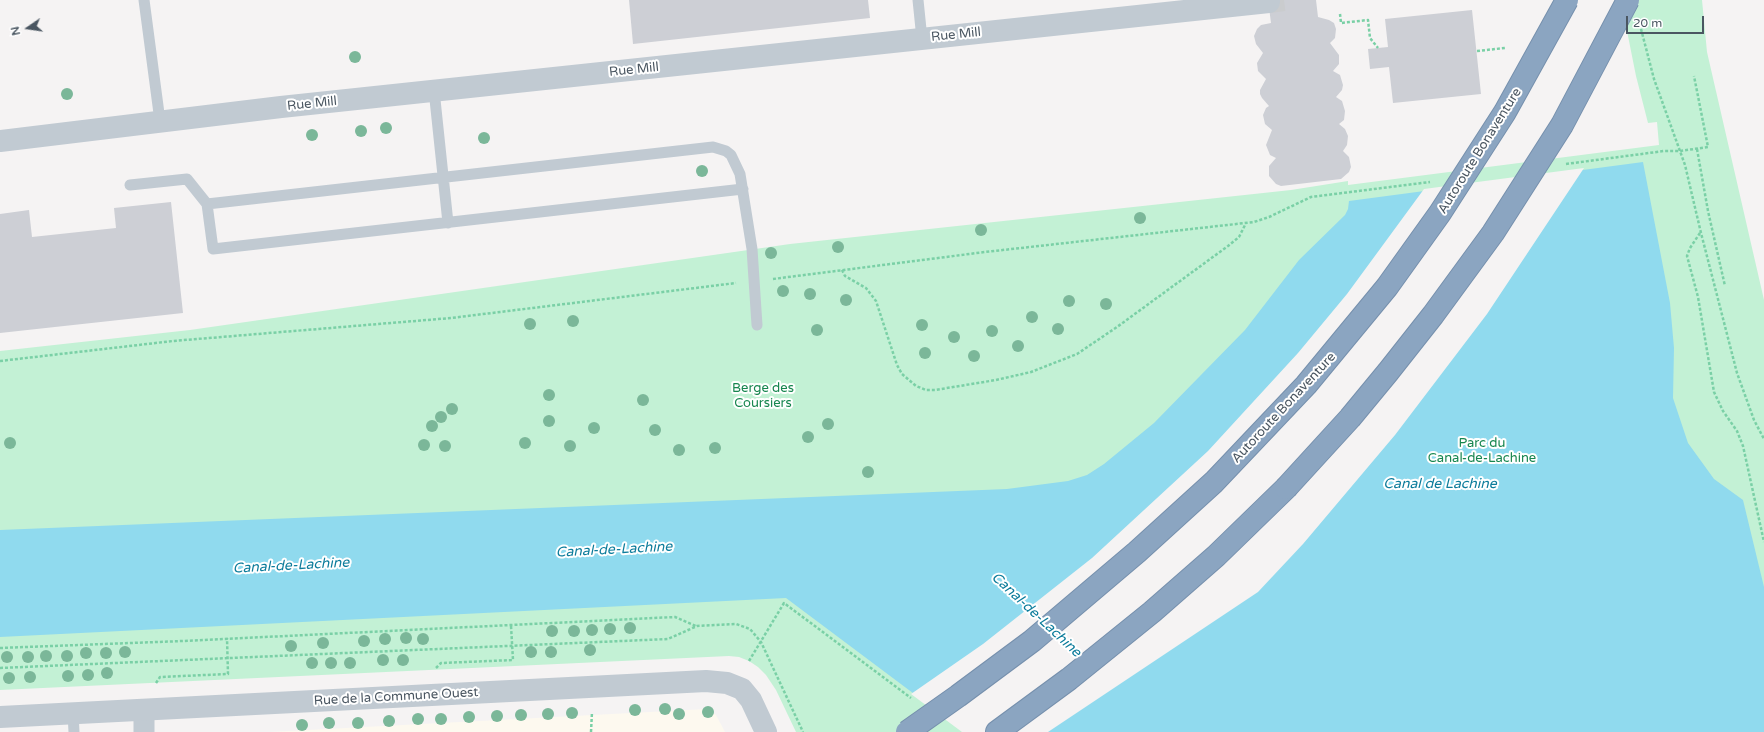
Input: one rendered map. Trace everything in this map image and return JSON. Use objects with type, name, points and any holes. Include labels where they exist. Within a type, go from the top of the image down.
[{"type":"highway","name":"Autoroute Bonaventure","points":[[907,732],[1008,660],[1089,594],[1214,482],[1301,391],[1387,286],[1440,213],[1505,112],[1567,0]]},
{"type":"highway","points":[[997,732],[1069,679],[1196,574],[1286,488],[1350,418],[1433,316],[1504,217],[1562,125],[1628,0]]},
{"type":"street","name":"Rue Mill","points":[[0,141],[160,120],[922,39],[1232,3],[1269,2]]},
{"type":"street","name":"Rue de la Commune Ouest","points":[[0,717],[73,723],[144,711],[706,680],[727,683],[742,689],[751,700],[766,732]]},
{"type":"street","points":[[144,711],[144,732]]},
{"type":"lane","points":[[144,0],[160,120]]},
{"type":"lane","points":[[918,0],[922,39]]},
{"type":"lane","points":[[434,90],[448,223]]},
{"type":"lane","points":[[206,204],[712,147],[726,151],[735,161],[740,174],[752,249],[757,325]]},
{"type":"lane","points":[[130,185],[187,179],[206,204],[212,249],[743,189]]},
{"type":"path","points":[[1340,14],[1342,23],[1368,20],[1370,38],[1378,48]]},
{"type":"path","points":[[1641,28],[1654,79],[1686,165],[1701,233],[1737,373],[1750,410],[1764,439]]},
{"type":"path","points":[[1477,51],[1505,48]]},
{"type":"path","points":[[1664,151],[1680,151],[1708,147],[1694,76]]},
{"type":"path","points":[[1697,149],[1708,211],[1725,286]]},
{"type":"path","points":[[765,280],[1247,223],[1269,217],[1311,197],[1349,193]]},
{"type":"path","points":[[842,270],[848,279],[866,288],[876,301],[897,365],[902,374],[916,386],[926,390],[941,389],[1031,372],[1077,354],[1228,246],[1239,237],[1247,223]]},
{"type":"path","points":[[1701,233],[1690,248],[1687,256],[1698,297],[1714,392],[1723,411],[1737,431],[1743,446],[1764,542]]},
{"type":"path","points":[[0,361],[173,341],[451,318],[527,310],[737,283]]},
{"type":"path","points":[[749,661],[784,603],[913,700]]},
{"type":"path","points":[[0,648],[510,626],[675,617],[697,626]]},
{"type":"path","points":[[0,668],[668,639],[697,626],[736,624],[755,633],[804,732]]},
{"type":"path","points":[[436,668],[441,663],[513,660],[510,626]]},
{"type":"path","points":[[156,683],[160,677],[228,674],[227,638]]},
{"type":"path","points":[[592,707],[592,732]]},
{"type":"shaded area","points":[[707,709],[716,715],[725,732],[270,732]]},
{"type":"green space","name":"Parc du Canal-de-Lachine","points":[[1624,0],[1702,0],[1707,52],[1764,300],[1764,732],[796,732],[776,690],[766,675],[749,661],[739,657],[729,656],[0,690],[0,351],[190,330],[790,244],[1291,190],[1348,181],[1348,185],[1659,145],[1657,122],[1648,123],[1636,76],[1627,31]]},
{"type":"water","name":"Canal de Lachine","points":[[1643,162],[1670,303],[1674,348],[1673,398],[1688,443],[1714,479],[1743,500],[1764,587],[1764,732],[965,732],[786,598],[0,637],[0,530],[1007,489],[1068,481],[1087,475],[1104,464],[1154,423],[1245,330],[1299,260],[1345,215],[1348,209],[1349,201]]},
{"type":"pier","points":[[1584,168],[1487,314],[1395,435],[1303,544],[1258,592],[1048,732],[962,732],[911,694],[983,644],[1092,558],[1208,451],[1298,353],[1347,294],[1424,189]]},
{"type":"building","points":[[629,0],[868,0],[870,18],[633,44]]},
{"type":"building","points":[[1268,0],[1316,0],[1318,17],[1334,23],[1336,29],[1335,38],[1330,43],[1339,55],[1339,64],[1333,71],[1340,75],[1343,85],[1342,90],[1336,97],[1342,101],[1345,111],[1344,120],[1339,124],[1345,129],[1348,136],[1347,145],[1343,151],[1349,157],[1351,167],[1349,172],[1341,179],[1281,186],[1276,184],[1269,176],[1269,166],[1276,158],[1270,155],[1266,145],[1272,130],[1265,124],[1263,115],[1266,108],[1269,106],[1260,94],[1260,90],[1266,79],[1258,71],[1257,63],[1263,53],[1256,44],[1254,36],[1257,29],[1261,25],[1271,23]]},
{"type":"building","points":[[1472,10],[1481,94],[1393,103],[1389,67],[1370,69],[1368,49],[1388,47],[1385,19]]},
{"type":"building","points":[[171,202],[183,313],[0,333],[0,214],[29,210],[32,237],[116,228],[114,208]]},
{"type":"tunnel","points":[[1269,2],[1284,0]]},
{"type":"park label","name":"Berge des Coursiers","points":[[763,396]]},
{"type":"water label","name":"Canal-de-Lachine","points":[[614,550]]},
{"type":"water label","name":"Canal-de-Lachine","points":[[291,566]]},
{"type":"water label","name":"Canal-de-Lachine","points":[[1036,615]]}]
